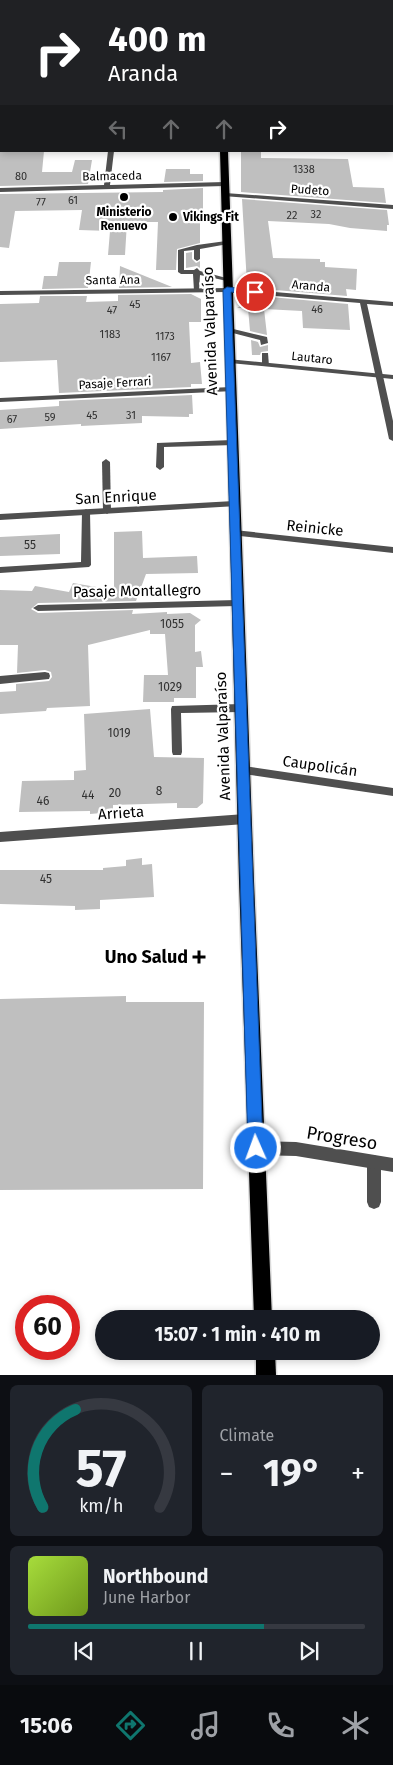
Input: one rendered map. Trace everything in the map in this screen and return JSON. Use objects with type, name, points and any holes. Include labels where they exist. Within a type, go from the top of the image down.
[{"type":"main road","name":"Avenida Valparaíso","points":[[224,152],[234,534],[263,1310]]},
{"type":"main road","points":[[265,1360],[266,1375]]},
{"type":"street","points":[[107,187],[111,152]]},
{"type":"street","name":"Balmaceda","points":[[0,190],[225,184]]},
{"type":"street","name":"Pudeto","points":[[225,195],[393,207]]},
{"type":"street","points":[[226,243],[181,250],[181,272],[197,271],[227,279]]},
{"type":"street","points":[[197,247],[197,260]]},
{"type":"street","points":[[196,290],[197,271]]},
{"type":"street","name":"Santa Ana","points":[[0,293],[227,290]]},
{"type":"street","name":"Aranda","points":[[227,290],[393,304]]},
{"type":"street","points":[[363,302],[393,439]]},
{"type":"street","points":[[228,329],[264,339],[264,343]]},
{"type":"street","points":[[265,355],[266,364]]},
{"type":"street","name":"Lautaro","points":[[230,360],[393,377]]},
{"type":"street","name":"Pasaje Ferrari","points":[[0,400],[231,390]]},
{"type":"street","points":[[160,467],[160,446],[232,443]]},
{"type":"street","points":[[106,462],[107,511]]},
{"type":"street","name":"San Enrique","points":[[0,517],[234,504]]},
{"type":"street","points":[[0,570],[86,565],[86,512]]},
{"type":"street","name":"Reinicke","points":[[234,534],[393,550]]},
{"type":"street","name":"Pasaje Montallegro","points":[[38,608],[237,603]]},
{"type":"street","points":[[0,680],[44,676]]},
{"type":"street","points":[[177,752],[176,709],[241,708]]},
{"type":"street","name":"Caupolicán","points":[[244,770],[393,792]]},
{"type":"street","name":"Arrieta","points":[[0,837],[245,819]]},
{"type":"street","name":"Progreso","points":[[256,1148],[296,1149],[393,1166]]},
{"type":"street","points":[[374,1162],[374,1202]]},
{"type":"building","points":[[0,152],[44,152],[42,172],[72,172],[75,160],[92,160],[88,184],[0,186]]},
{"type":"building","points":[[241,152],[261,152],[261,158],[348,159],[353,187],[384,188],[386,203],[241,192]]},
{"type":"building","points":[[166,169],[190,169],[190,174],[203,174],[203,181],[164,182]]},
{"type":"building","points":[[203,188],[203,212],[200,212],[200,243],[177,249],[176,270],[156,270],[158,222],[127,222],[125,255],[108,255],[110,231],[79,230],[82,210],[15,211],[9,248],[0,247],[0,194],[163,192],[163,190]]},
{"type":"building","points":[[242,199],[387,210],[389,225],[387,225],[387,231],[329,224],[268,221],[273,258],[320,259],[320,262],[325,262],[325,267],[357,269],[356,290],[346,289],[347,296],[252,288],[247,284]]},
{"type":"building","points":[[192,252],[192,259],[196,263],[200,261],[200,268],[197,266],[186,268],[186,253]]},
{"type":"building","points":[[59,262],[91,262],[88,288],[42,289],[44,276],[57,276]]},
{"type":"building","points":[[120,266],[172,287],[119,288]]},
{"type":"building","points":[[191,294],[201,299],[201,322],[189,322],[191,363],[200,362],[202,384],[191,384],[191,387],[59,393],[57,360],[0,362],[0,304],[39,303],[40,296],[87,296],[86,302],[118,301],[118,295]]},
{"type":"building","points":[[259,296],[348,304],[350,330],[303,328],[302,311],[264,309],[267,335],[250,331],[248,308],[237,308]]},
{"type":"building","points":[[251,340],[258,342],[260,347],[268,345],[268,351],[261,352],[260,355],[252,355]]},
{"type":"building","points":[[192,395],[193,414],[189,414],[189,417],[142,416],[142,423],[81,426],[81,424],[0,429],[0,410],[59,406],[59,401]]},
{"type":"building","points":[[142,531],[143,558],[197,556],[198,573],[146,574],[136,601],[38,603],[31,609],[38,613],[133,610],[132,614],[190,613],[201,620],[195,625],[195,652],[201,651],[203,667],[196,667],[196,698],[174,698],[174,702],[143,702],[144,675],[168,675],[165,634],[150,634],[150,630],[88,645],[90,706],[47,708],[46,711],[0,714],[0,692],[16,691],[16,684],[49,681],[52,677],[51,672],[45,670],[17,673],[18,645],[0,645],[0,590],[32,591],[35,586],[69,592],[73,583],[114,590],[114,532]]},
{"type":"building","points":[[60,534],[60,554],[0,556],[0,537]]},
{"type":"building","points":[[150,709],[154,757],[204,758],[203,803],[197,808],[177,808],[177,803],[113,805],[113,812],[90,814],[90,811],[19,812],[22,781],[74,780],[74,771],[86,770],[84,714]]},
{"type":"building","points":[[142,858],[142,865],[152,864],[154,897],[100,900],[100,909],[75,910],[75,906],[0,904],[0,870],[103,870],[103,868],[126,866],[126,860]]},
{"type":"building","points":[[126,996],[126,1002],[204,1002],[203,1189],[0,1190],[0,999]]},
{"type":"place","name":"Ministerio Renuevo","points":[[124,197]]},
{"type":"place","name":"Vikings Fit","points":[[173,217]]},
{"type":"place","name":"Uno Salud","points":[[199,957]]},
{"type":"route","points":[[255,292],[227,290],[256,1148]]}]
